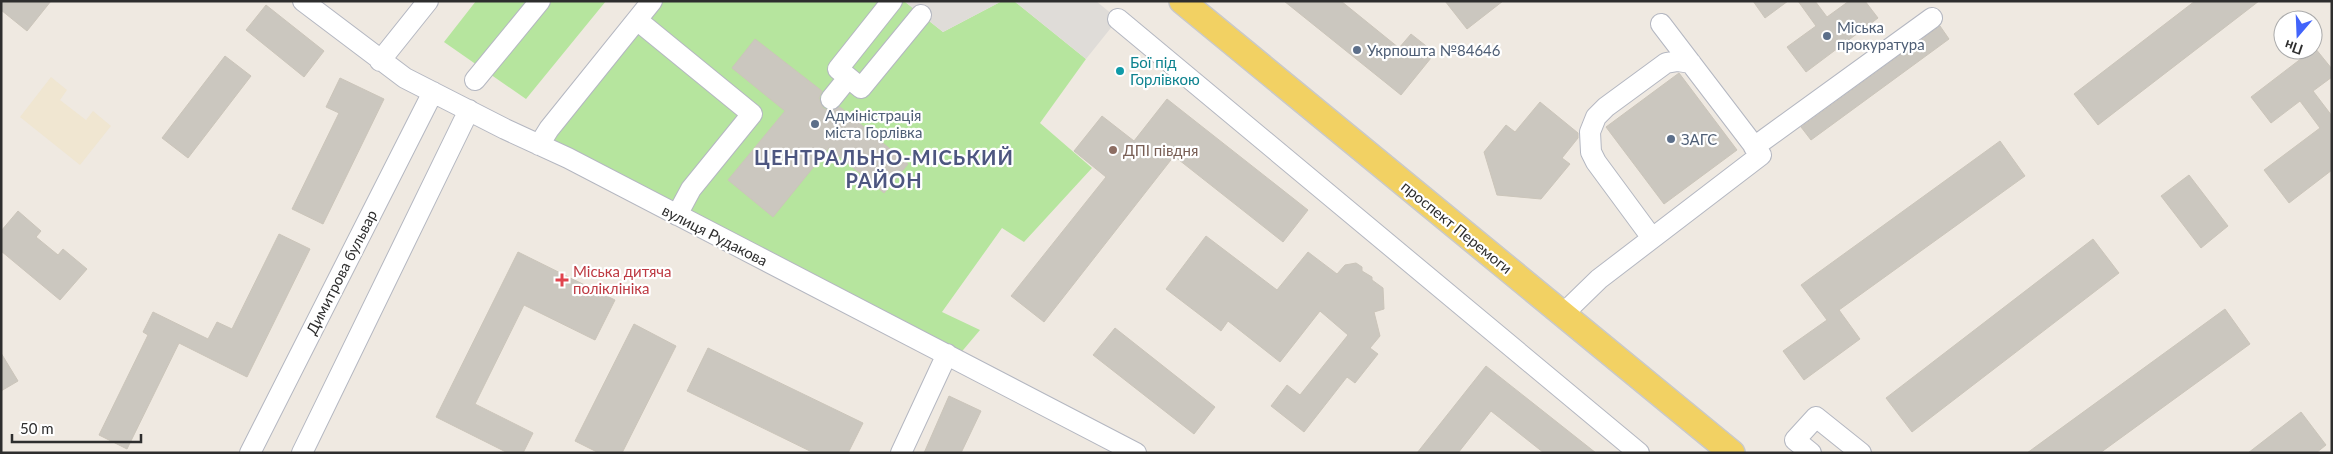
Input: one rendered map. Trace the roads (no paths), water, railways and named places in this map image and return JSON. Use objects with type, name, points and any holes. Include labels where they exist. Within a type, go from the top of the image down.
[{"type":"main road","name":"проспект Перемоги","points":[[1182,1],[1732,453]]},
{"type":"street","name":"вулиця Рудакова","points":[[304,1],[380,61],[405,78],[677,215],[1136,453]]},
{"type":"street","points":[[380,61],[428,1]]},
{"type":"street","points":[[475,80],[540,1]]},
{"type":"street","points":[[539,145],[549,129],[652,1]]},
{"type":"street","points":[[892,1],[838,69],[861,88],[921,15]]},
{"type":"street","points":[[1754,147],[1932,18]]},
{"type":"street","points":[[1118,19],[1639,453]]},
{"type":"street","points":[[637,20],[752,114],[692,189],[677,215]]},
{"type":"street","points":[[1563,314],[1599,279],[1761,156],[1661,24]]},
{"type":"street","points":[[1652,238],[1596,162],[1591,152],[1590,132],[1596,117],[1606,107],[1666,63],[1678,61],[1691,63]]},
{"type":"street","points":[[831,99],[848,78]]},
{"type":"street","name":"Димитрова бульвар","points":[[250,453],[433,92]]},
{"type":"street","points":[[302,453],[469,110]]},
{"type":"street","points":[[901,453],[947,354]]},
{"type":"street","points":[[1803,447],[1816,417],[1861,453]]},
{"type":"place","name":"Міська прокуратура","points":[[1827,36]]},
{"type":"place","name":"Укрпошта №84646","points":[[1357,50]]},
{"type":"place","name":"Бої під Горлівкою","points":[[1120,71]]},
{"type":"place","name":"Адміністрація міста Горлівка","points":[[815,124]]},
{"type":"place","name":"ЗАГС","points":[[1671,139]]},
{"type":"place","name":"ДПІ півдня","points":[[1113,150]]},
{"type":"place","name":"Міська дитяча поліклініка","points":[[562,280]]},
{"type":"district","name":"ЦЕНТРАЛЬНО-МІСЬКИЙ РАЙОН","points":[[884,168]]}]
